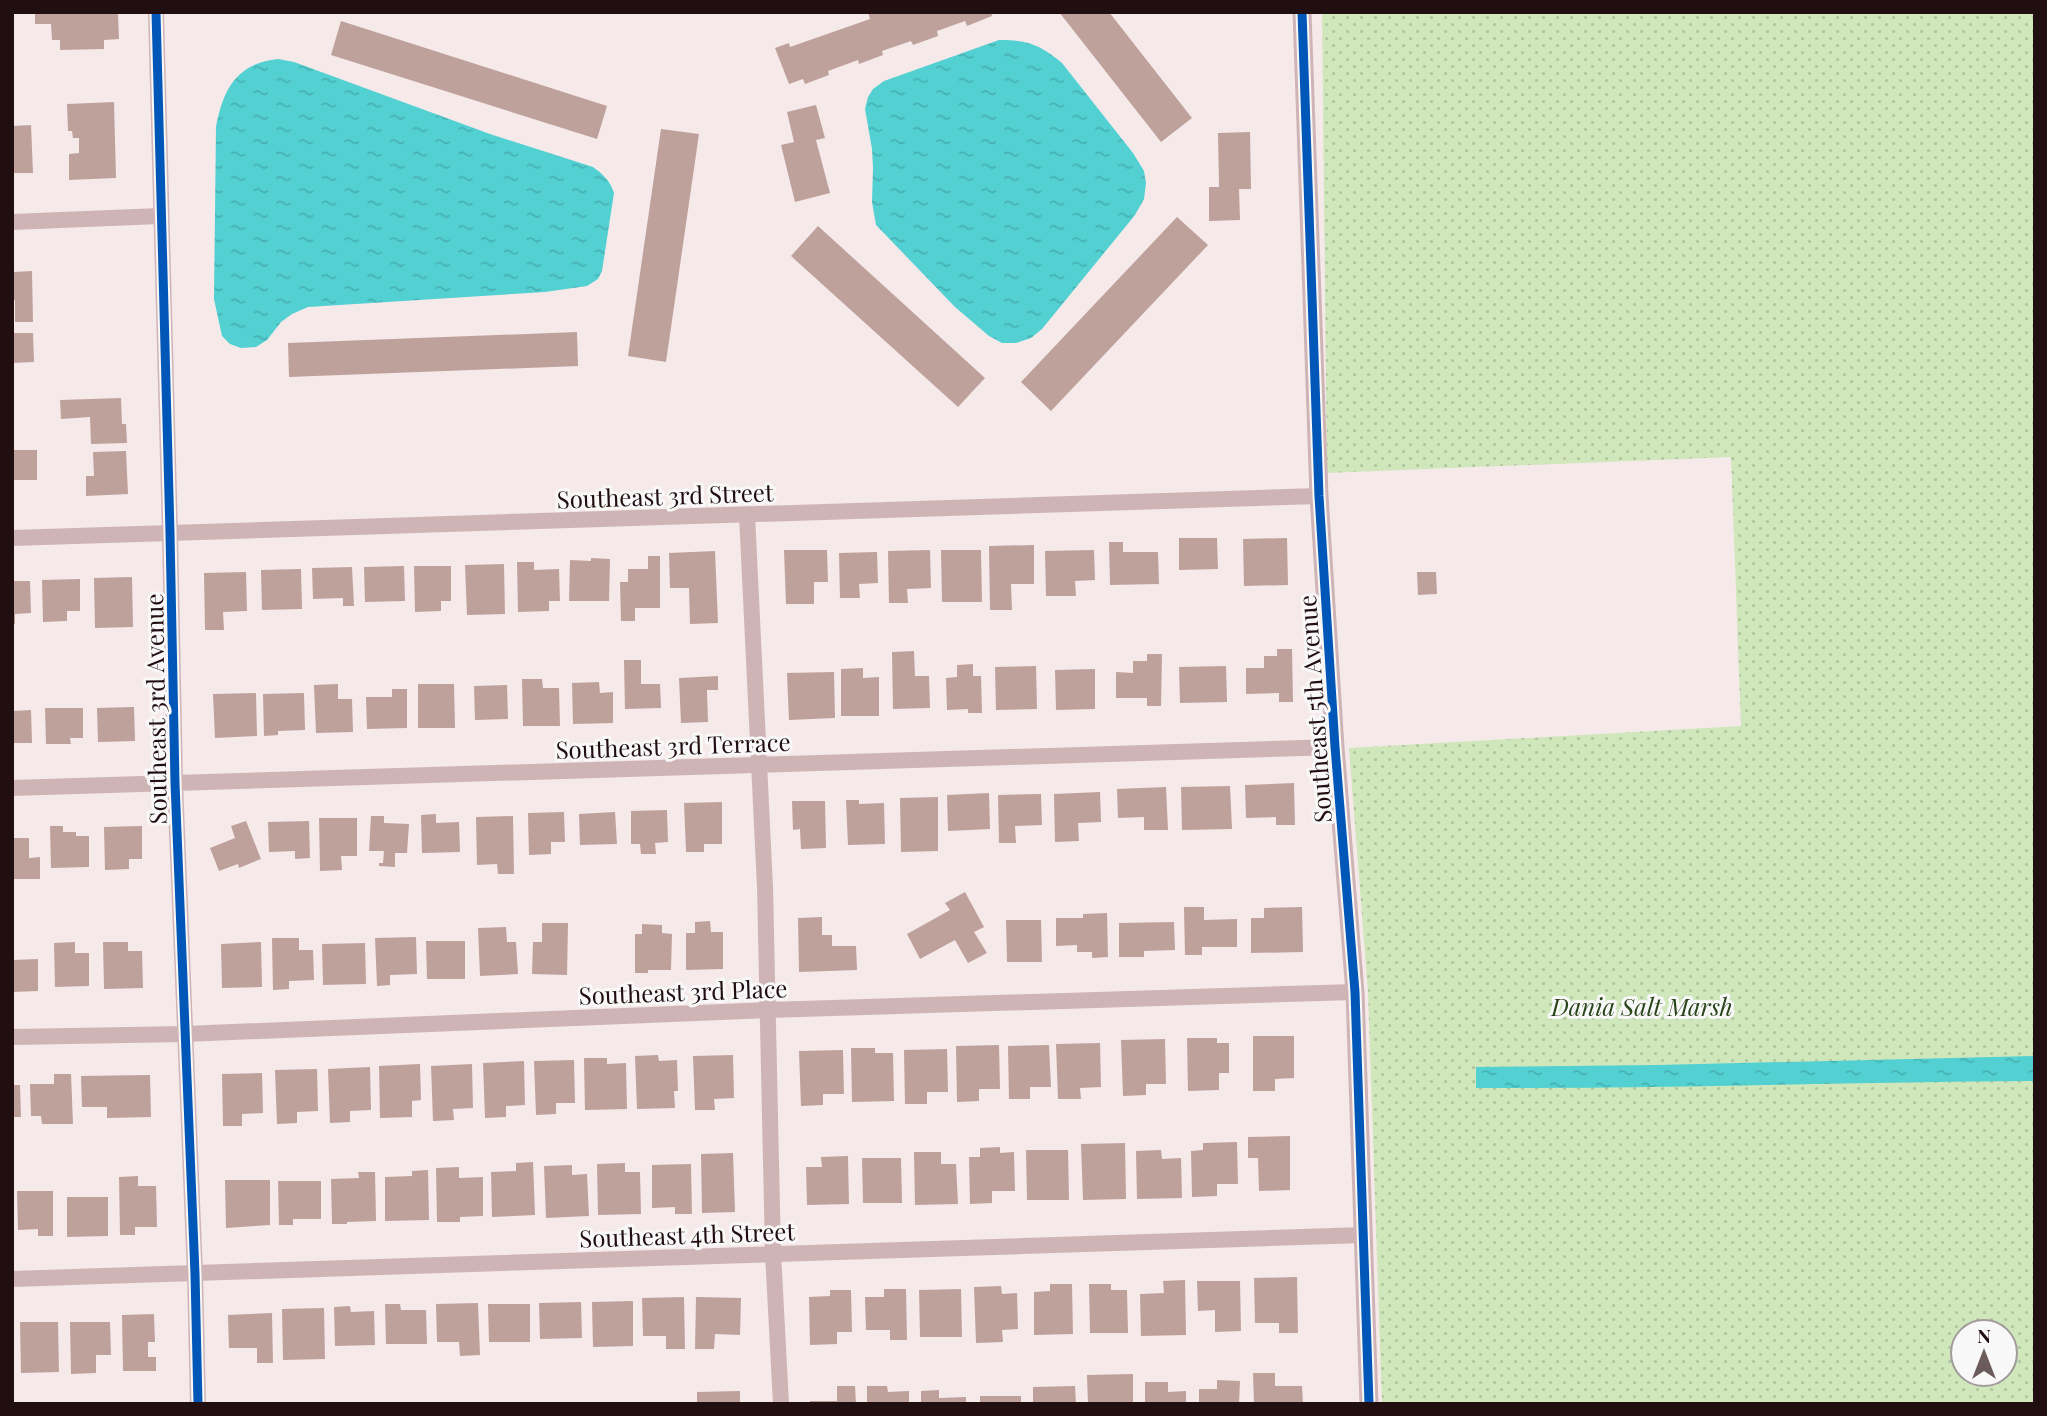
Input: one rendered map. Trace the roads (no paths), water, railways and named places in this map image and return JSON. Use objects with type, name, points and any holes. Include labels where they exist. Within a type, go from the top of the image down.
[{"type":"street","name":"Southeast 3rd Avenue","points":[[156,12],[175,783],[198,1404]]},
{"type":"street","name":"Southeast 5th Avenue","points":[[1302,12],[1320,496],[1335,747],[1355,992],[1369,1404]]},
{"type":"street","points":[[12,222],[160,216]]},
{"type":"street","name":"Southeast 3rd Street","points":[[12,538],[1320,496]]},
{"type":"street","points":[[747,515],[760,765],[780,1404]]},
{"type":"street","name":"Southeast 3rd Terrace","points":[[12,788],[1335,747]]},
{"type":"street","name":"Southeast 3rd Place","points":[[12,1037],[185,1034],[768,1010],[1355,992]]},
{"type":"street","name":"Southeast 4th Street","points":[[12,1279],[1364,1235]]},
{"type":"water","points":[[999,40],[1033,45],[1062,63],[1133,153],[1144,171],[1146,183],[1144,199],[1135,215],[1042,329],[1031,338],[1016,343],[1002,343],[989,336],[955,307],[876,225],[872,202],[872,149],[865,109],[873,89],[884,81]]},
{"type":"water","points":[[278,59],[294,62],[490,134],[593,167],[606,178],[614,193],[602,271],[598,279],[587,286],[545,292],[308,307],[281,322],[267,340],[256,347],[241,348],[230,344],[222,336],[214,299],[216,127],[223,101],[234,80],[252,66]]},
{"type":"water","points":[[2035,1056],[2035,1081],[1476,1088],[1476,1067]]},
{"type":"park label","name":"Dania Salt Marsh","points":[[1642,1006]]}]
